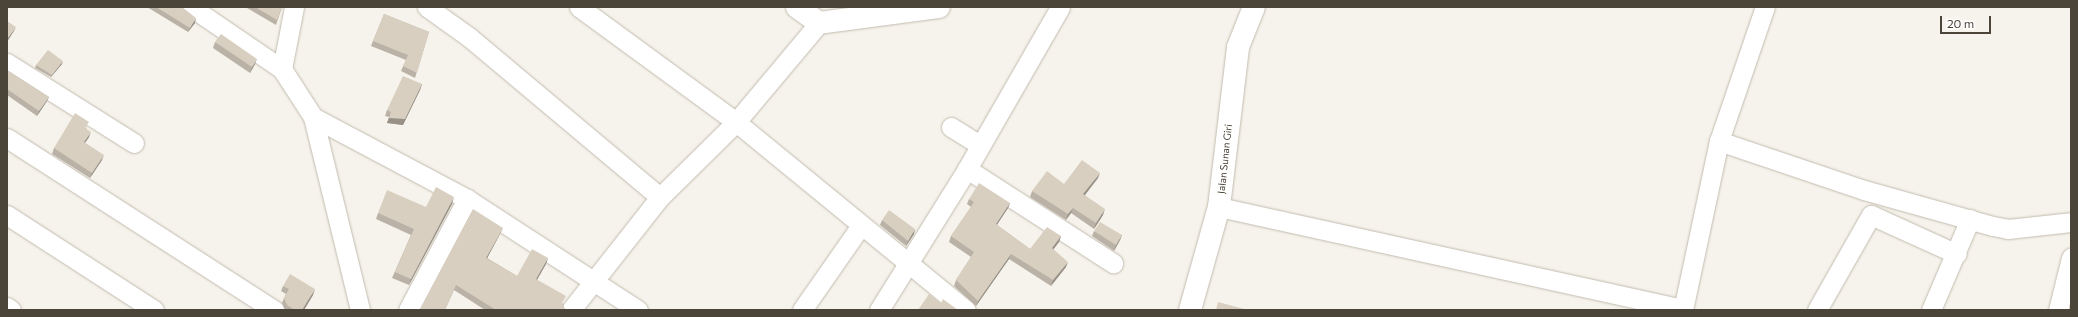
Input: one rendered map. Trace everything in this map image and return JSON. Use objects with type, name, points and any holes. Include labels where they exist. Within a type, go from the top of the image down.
[{"type":"street","points":[[191,7],[282,69],[313,118],[360,310]]},
{"type":"street","points":[[282,69],[294,7]]},
{"type":"street","points":[[427,7],[469,37],[660,197]]},
{"type":"street","points":[[579,7],[736,122],[860,227],[966,310]]},
{"type":"street","points":[[797,7],[819,23]]},
{"type":"street","points":[[571,310],[592,281],[660,197],[736,122],[819,23],[872,11],[938,7]]},
{"type":"street","points":[[879,310],[967,168],[1060,7]]},
{"type":"street","name":"Jalan Sunan Giri","points":[[1190,310],[1219,207],[1237,54],[1254,7]]},
{"type":"street","points":[[1219,207],[1683,310],[1719,141],[1765,7]]},
{"type":"street","points":[[7,63],[134,143]]},
{"type":"street","points":[[313,118],[467,199],[638,310]]},
{"type":"street","points":[[951,127],[980,145]]},
{"type":"street","points":[[7,138],[274,310]]},
{"type":"street","points":[[1719,141],[1880,195],[2008,229],[2071,222]]},
{"type":"street","points":[[967,168],[1113,263]]},
{"type":"street","points":[[1817,310],[1872,214],[1880,195]]},
{"type":"street","points":[[408,310],[467,199]]},
{"type":"street","points":[[1872,214],[1957,254]]},
{"type":"street","points":[[7,215],[154,310]]},
{"type":"street","points":[[1931,310],[1957,254],[1970,220]]},
{"type":"street","points":[[802,310],[860,227]]},
{"type":"street","points":[[2058,310],[2071,258]]},
{"type":"street","points":[[7,307],[11,310]]},
{"type":"building","points":[[156,7],[182,7],[196,18],[190,28]]},
{"type":"building","points":[[255,7],[282,7],[277,20]]},
{"type":"building","points":[[384,14],[429,32],[417,73],[403,66],[408,55],[373,41]]},
{"type":"building","points":[[7,21],[16,27],[7,39]]},
{"type":"building","points":[[221,34],[257,59],[252,67],[215,42]]},
{"type":"building","points":[[48,50],[63,61],[52,75],[36,65]]},
{"type":"building","points":[[7,70],[49,97],[39,111],[7,89]]},
{"type":"building","points":[[403,76],[422,84],[405,119],[389,118],[391,112],[387,110]]},
{"type":"building","points":[[75,113],[89,122],[85,128],[91,132],[84,142],[104,155],[92,173],[54,148]]},
{"type":"building","points":[[1082,160],[1100,173],[1083,194],[1105,209],[1096,223],[1073,208],[1068,214],[1032,191],[1047,171],[1064,184]]},
{"type":"building","points":[[979,183],[1010,203],[996,224],[1030,249],[1047,227],[1061,236],[1052,248],[1068,262],[1053,280],[1011,254],[978,301],[956,280],[974,252],[951,236],[974,202],[969,199]]},
{"type":"building","points":[[436,187],[454,197],[411,279],[395,272],[414,229],[378,213],[387,190],[426,207]]},
{"type":"building","points":[[473,209],[503,228],[486,258],[517,276],[532,249],[548,258],[536,279],[566,296],[562,303],[565,310],[496,310],[456,285],[445,310],[419,310]]},
{"type":"building","points":[[889,210],[915,229],[908,241],[882,220]]},
{"type":"building","points":[[1100,222],[1122,235],[1116,245],[1094,231]]},
{"type":"building","points":[[290,274],[315,289],[302,310],[295,310],[287,305],[284,298],[289,289],[283,286]]},
{"type":"building","points":[[929,294],[941,303],[943,299],[958,310],[918,310]]},
{"type":"building","points":[[1218,302],[1248,310],[1216,310]]}]
